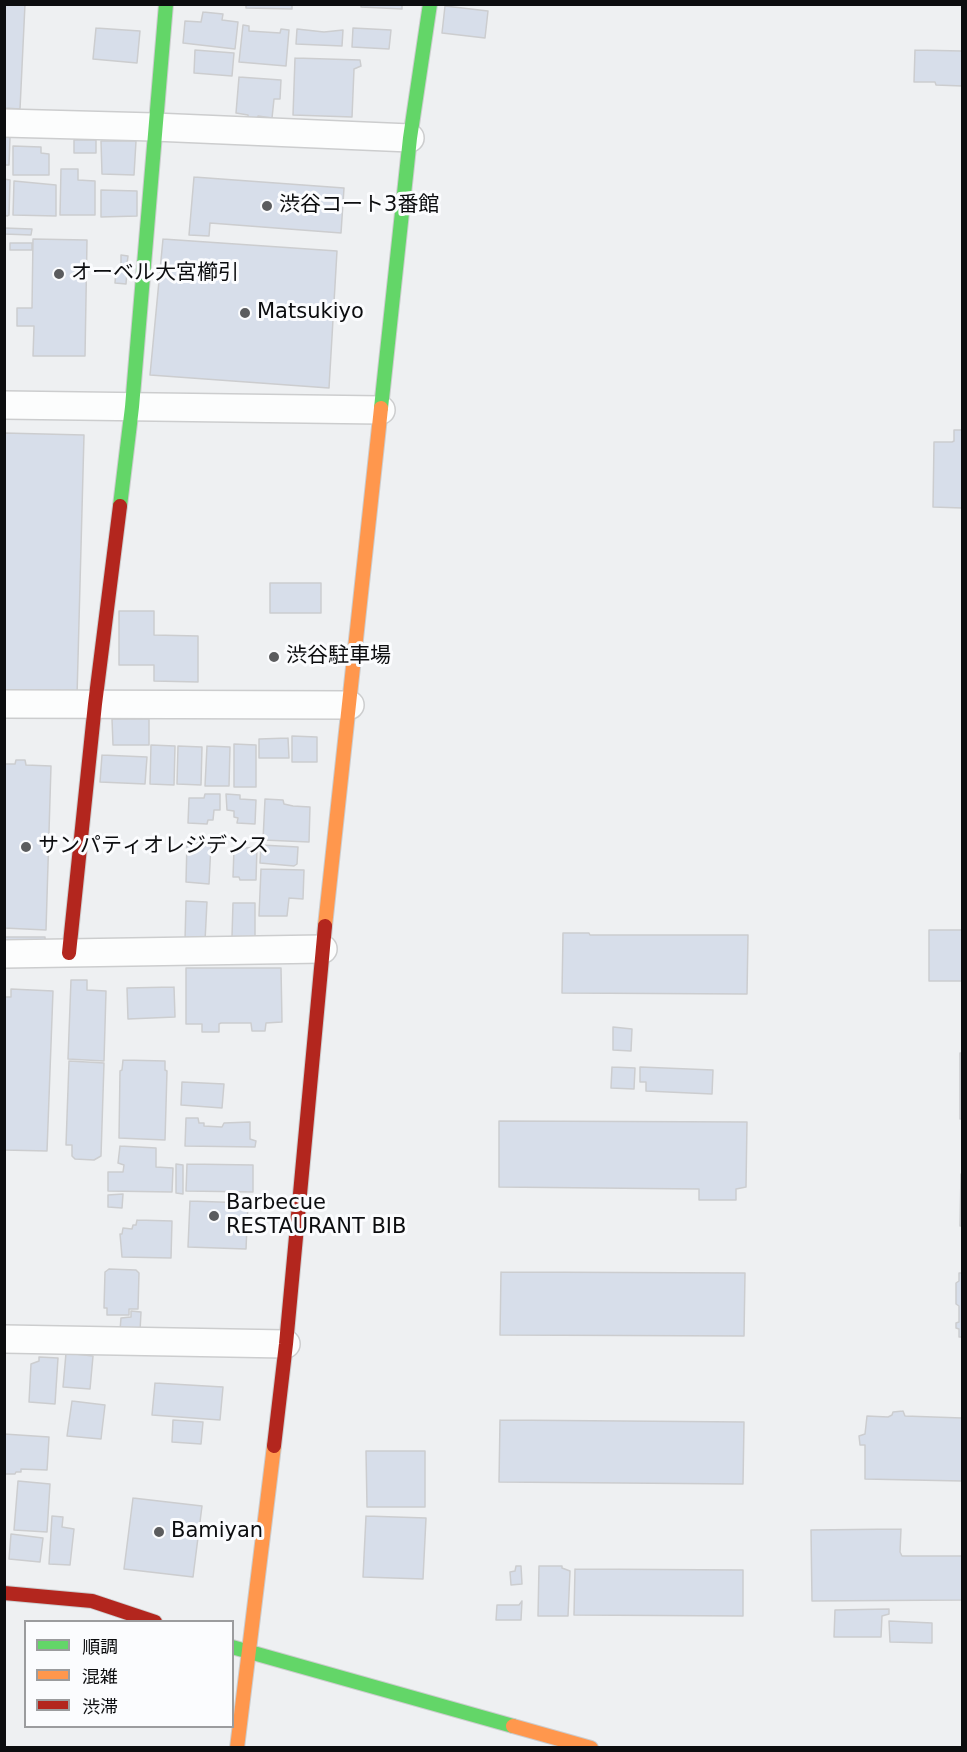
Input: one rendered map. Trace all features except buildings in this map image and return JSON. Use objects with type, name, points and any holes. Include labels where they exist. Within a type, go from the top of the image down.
[{"type":"street","points":[[69,953],[95,704],[132,407],[166,4]]},
{"type":"street","points":[[237,1748],[285,1344],[323,949],[410,138],[430,4]]},
{"type":"street","points":[[4,123],[410,138]]},
{"type":"street","points":[[4,405],[381,410]]},
{"type":"street","points":[[4,704],[350,705]]},
{"type":"street","points":[[4,954],[323,949]]},
{"type":"street","points":[[4,1339],[285,1344]]},
{"type":"street","points":[[4,1593],[92,1601],[149,1620]]},
{"type":"street","points":[[234,1648],[591,1748]]},
{"type":"traffic: fast","points":[[120,506],[132,407],[166,4]]},
{"type":"traffic: fast","points":[[381,408],[410,138],[430,4]]},
{"type":"traffic: fast","points":[[234,1648],[513,1726]]},
{"type":"traffic: slow","points":[[325,926],[381,408]]},
{"type":"traffic: slow","points":[[237,1748],[274,1446]]},
{"type":"traffic: slow","points":[[513,1726],[591,1748]]},
{"type":"traffic: jam","points":[[69,953],[95,704],[120,506]]},
{"type":"traffic: jam","points":[[274,1446],[286,1344],[325,926]]},
{"type":"traffic: jam","points":[[4,1593],[92,1601],[149,1620]]},
{"type":"place","name":"渋谷コート3番館","points":[[267,206]]},
{"type":"place","name":"オーベル大宮櫛引","points":[[59,274]]},
{"type":"place","name":"Matsukiyo","points":[[245,313]]},
{"type":"place","name":"渋谷駐車場","points":[[274,657]]},
{"type":"place","name":"サンパティオレジデンス","points":[[26,847]]},
{"type":"place","name":"Barbecue RESTAURANT BIB","points":[[214,1216]]},
{"type":"place","name":"Bamiyan","points":[[159,1532]]}]
